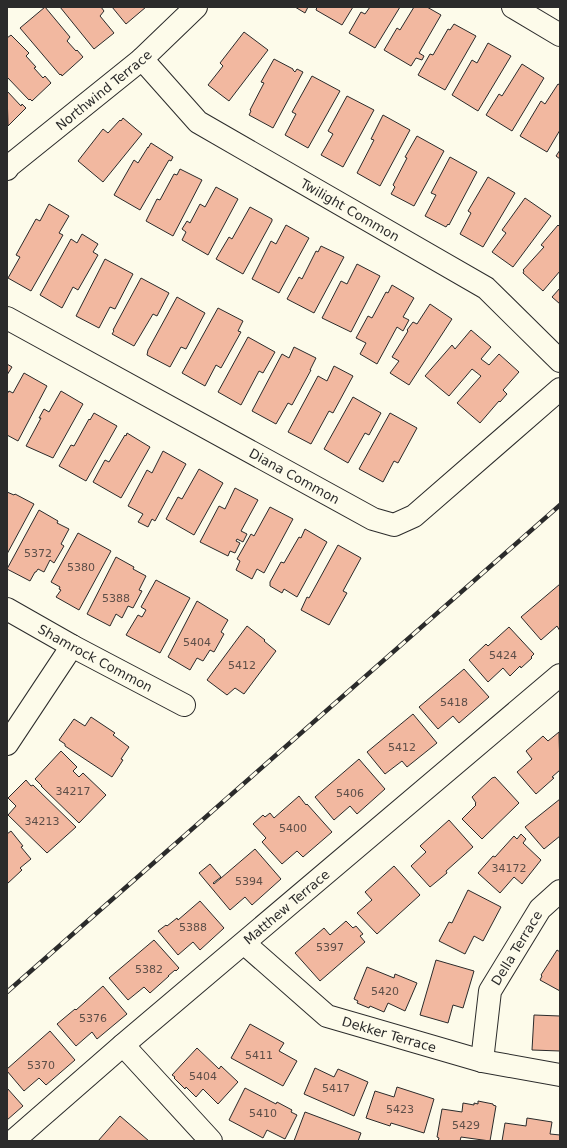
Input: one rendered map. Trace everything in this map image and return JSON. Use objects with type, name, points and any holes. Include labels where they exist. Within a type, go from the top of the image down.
[{"type":"street","name":"Northwind Terrace","points":[[8,167],[142,59],[196,7]]},
{"type":"street","points":[[513,7],[560,35]]},
{"type":"street","name":"Twilight Common","points":[[142,59],[198,122],[486,288],[560,361]]},
{"type":"street","name":"Diana Common","points":[[7,318],[373,520],[394,525],[414,516],[560,389]]},
{"type":"street","name":"Shamrock Common","points":[[7,609],[72,646],[184,705]]},
{"type":"street","points":[[7,744],[72,646]]},
{"type":"street","name":"Matthew Terrace","points":[[13,1141],[560,675]]},
{"type":"street","name":"Della Terrace","points":[[482,1061],[490,991],[540,909],[560,891]]},
{"type":"street","name":"Dekker Terrace","points":[[244,944],[327,1016],[482,1061],[560,1075]]},
{"type":"street","points":[[123,1046],[211,1141]]},
{"type":"building","points":[[45,7],[70,37],[67,41],[83,57],[62,76],[20,28]]},
{"type":"building","points":[[60,7],[101,7],[104,11],[100,16],[114,33],[94,49]]},
{"type":"building","points":[[112,7],[146,7],[126,24]]},
{"type":"building","points":[[295,7],[308,7],[305,13]]},
{"type":"building","points":[[317,7],[353,7],[342,25],[316,10]]},
{"type":"building","points":[[370,7],[400,7],[375,48],[349,33],[361,12],[365,14]]},
{"type":"building","points":[[414,7],[427,7],[441,15],[419,53],[424,56],[422,60],[416,58],[411,66],[384,50],[397,28],[400,30]]},
{"type":"building","points":[[454,24],[476,36],[445,90],[418,75],[430,54],[433,55],[448,29],[450,30]]},
{"type":"building","points":[[244,32],[268,50],[229,101],[208,85],[223,66],[220,63]]},
{"type":"building","points":[[11,35],[29,53],[26,56],[36,67],[34,68],[43,78],[45,76],[51,83],[32,101],[30,99],[29,100],[7,77],[7,38]]},
{"type":"building","points":[[488,43],[511,56],[478,111],[452,95],[472,60],[477,63]]},
{"type":"building","points":[[274,59],[293,69],[295,72],[297,69],[303,72],[273,128],[249,115],[250,110],[264,83],[261,82]]},
{"type":"building","points":[[522,64],[544,78],[512,131],[486,115],[499,94],[502,96]]},
{"type":"building","points":[[312,76],[340,91],[308,148],[285,135],[296,114],[292,112]]},
{"type":"building","points":[[558,84],[560,85],[560,130],[547,152],[520,136],[541,101],[545,104]]},
{"type":"building","points":[[7,91],[21,106],[22,104],[26,108],[8,126]]},
{"type":"building","points":[[347,96],[374,110],[343,167],[321,155],[333,134],[328,131]]},
{"type":"building","points":[[383,115],[410,130],[380,186],[357,173],[374,140],[371,139]]},
{"type":"building","points":[[123,118],[142,134],[103,182],[78,161],[103,129],[108,133]]},
{"type":"building","points":[[417,136],[444,151],[414,206],[391,194],[395,187],[393,185],[407,158],[405,157]]},
{"type":"building","points":[[151,143],[173,157],[171,161],[169,160],[140,210],[114,195],[134,160],[138,163]]},
{"type":"building","points":[[560,150],[560,159],[556,156]]},
{"type":"building","points":[[450,157],[477,172],[449,225],[448,224],[446,227],[425,216],[436,195],[431,193]]},
{"type":"building","points":[[180,169],[202,180],[173,236],[146,221],[157,199],[160,200],[174,174],[177,175]]},
{"type":"building","points":[[488,177],[515,193],[483,247],[460,234],[471,213],[468,211]]},
{"type":"building","points":[[216,187],[238,199],[208,255],[182,240],[186,232],[182,229],[187,221],[190,223],[200,204],[205,207]]},
{"type":"building","points":[[525,198],[551,216],[513,267],[492,252],[506,233],[502,230]]},
{"type":"building","points":[[49,204],[69,216],[59,233],[63,235],[31,291],[8,278],[20,257],[16,255],[36,219],[40,221]]},
{"type":"building","points":[[250,207],[272,219],[272,221],[243,274],[216,259],[229,237],[232,239]]},
{"type":"building","points":[[286,225],[309,238],[279,293],[252,279],[271,241],[276,244]]},
{"type":"building","points":[[558,225],[560,227],[560,271],[543,291],[523,273],[523,270],[544,247],[541,245]]},
{"type":"building","points":[[82,234],[98,244],[93,252],[98,255],[78,290],[73,287],[62,308],[40,295],[71,239],[77,243]]},
{"type":"building","points":[[321,246],[344,257],[314,313],[287,299],[299,277],[302,279],[316,251],[318,252]]},
{"type":"building","points":[[105,259],[133,274],[115,309],[110,307],[99,328],[76,316]]},
{"type":"building","points":[[357,264],[380,276],[351,332],[322,318],[341,281],[347,284]]},
{"type":"building","points":[[141,278],[169,293],[157,316],[153,314],[134,346],[112,334]]},
{"type":"building","points":[[392,285],[414,298],[403,317],[409,320],[403,331],[397,327],[377,364],[360,354],[366,343],[356,338],[368,316],[372,318],[386,292],[388,293]]},
{"type":"building","points":[[560,288],[560,304],[552,297]]},
{"type":"building","points":[[177,297],[205,313],[186,349],[181,347],[170,367],[147,355],[148,350]]},
{"type":"building","points":[[430,304],[452,319],[409,385],[390,373],[399,361],[392,357],[408,331],[407,330],[413,322],[417,324]]},
{"type":"building","points":[[218,308],[243,321],[238,331],[241,332],[221,368],[216,365],[205,386],[182,373]]},
{"type":"building","points":[[471,330],[491,347],[481,359],[489,365],[499,354],[519,372],[503,390],[507,394],[480,423],[457,403],[481,376],[472,369],[449,396],[425,376],[452,345],[455,349]]},
{"type":"building","points":[[248,337],[275,352],[263,373],[259,371],[241,405],[218,392]]},
{"type":"building","points":[[294,347],[316,358],[292,405],[288,403],[276,424],[252,411],[282,354],[289,358]]},
{"type":"building","points":[[7,364],[12,367],[7,375]]},
{"type":"building","points":[[334,366],[353,376],[333,413],[329,411],[311,444],[288,432],[318,376],[327,381]]},
{"type":"building","points":[[24,373],[47,386],[18,441],[7,435],[7,394],[9,391],[13,393]]},
{"type":"building","points":[[61,391],[83,404],[53,458],[26,446],[41,418],[39,418],[44,409],[49,412]]},
{"type":"building","points":[[353,397],[381,413],[369,435],[365,433],[348,463],[324,449]]},
{"type":"building","points":[[94,413],[117,426],[86,481],[59,466],[71,445],[74,446]]},
{"type":"building","points":[[390,413],[417,428],[398,463],[394,461],[383,482],[359,469]]},
{"type":"building","points":[[127,433],[150,447],[121,498],[93,482],[105,460],[109,462]]},
{"type":"building","points":[[163,451],[186,464],[155,521],[152,519],[148,527],[138,522],[143,514],[128,506],[147,470],[152,473]]},
{"type":"building","points":[[199,469],[223,483],[194,535],[166,519],[178,497],[182,499]]},
{"type":"building","points":[[235,488],[258,500],[241,531],[247,534],[243,542],[237,539],[236,541],[240,543],[235,553],[230,551],[228,556],[200,542],[219,506],[225,509]]},
{"type":"building","points":[[7,492],[14,495],[15,494],[34,504],[7,554]]},
{"type":"building","points":[[270,507],[293,519],[264,573],[257,569],[252,579],[236,570],[240,561],[237,559],[251,534],[254,536]]},
{"type":"building","points":[[39,510],[58,521],[57,523],[69,529],[61,544],[64,546],[54,563],[50,560],[44,572],[38,569],[30,581],[7,569]]},
{"type":"building","points":[[305,529],[327,542],[297,597],[284,589],[282,593],[270,586],[270,582],[281,562],[284,563],[299,537],[301,538]]},
{"type":"building","points":[[78,533],[111,551],[79,610],[56,597],[61,590],[59,589],[60,587],[51,582]]},
{"type":"building","points":[[338,545],[361,558],[343,591],[347,593],[329,625],[301,610],[307,597],[309,598]]},
{"type":"building","points":[[116,557],[146,576],[139,590],[142,591],[133,608],[128,606],[122,618],[116,614],[110,626],[87,614]]},
{"type":"building","points":[[156,580],[190,598],[160,653],[126,635],[138,615],[142,617],[146,610],[141,607]]},
{"type":"building","points":[[560,584],[560,631],[557,626],[541,640],[521,617]]},
{"type":"building","points":[[197,601],[228,620],[221,632],[224,634],[214,652],[210,650],[203,661],[197,658],[190,670],[168,657]]},
{"type":"building","points":[[247,626],[276,651],[244,694],[235,688],[227,695],[207,680]]},
{"type":"building","points":[[509,627],[534,654],[531,657],[532,658],[521,668],[520,666],[510,676],[503,668],[488,682],[469,660],[486,644],[488,646]]},
{"type":"building","points":[[464,669],[489,697],[459,723],[453,716],[438,729],[419,707]]},
{"type":"building","points":[[413,714],[437,743],[407,767],[402,761],[385,774],[367,752]]},
{"type":"building","points":[[91,717],[115,733],[113,735],[129,747],[112,777],[65,746],[65,744],[59,740],[74,719],[85,726]]},
{"type":"building","points":[[559,732],[560,770],[552,777],[554,778],[536,794],[517,772],[532,759],[526,751],[543,736],[548,741]]},
{"type":"building","points":[[61,751],[77,767],[73,771],[79,777],[83,773],[106,795],[79,823],[35,779]]},
{"type":"building","points":[[359,759],[385,789],[357,814],[350,806],[334,820],[315,797]]},
{"type":"building","points":[[495,777],[519,803],[482,839],[462,819],[476,805],[472,797],[492,778]]},
{"type":"building","points":[[26,780],[76,827],[47,853],[8,815],[16,806],[8,798]]},
{"type":"building","points":[[299,796],[332,832],[303,857],[297,851],[282,864],[262,842],[266,838],[253,824],[263,815],[265,817],[270,813],[274,818]]},
{"type":"building","points":[[560,799],[560,836],[544,849],[525,827]]},
{"type":"building","points":[[449,820],[473,847],[446,871],[447,873],[430,887],[411,866],[426,852],[420,846]]},
{"type":"building","points":[[11,831],[31,859],[20,868],[22,870],[7,884],[7,834]]},
{"type":"building","points":[[521,834],[526,839],[523,843],[541,860],[522,884],[514,877],[500,893],[478,873],[514,836],[517,839]]},
{"type":"building","points":[[255,849],[281,879],[252,905],[245,897],[230,910],[199,873],[210,864],[221,877],[213,883],[214,884]]},
{"type":"building","points":[[394,866],[420,895],[377,934],[357,913],[372,900],[365,892]]},
{"type":"building","points":[[468,890],[501,907],[483,941],[474,936],[465,954],[439,941],[449,922],[452,923]]},
{"type":"building","points":[[200,901],[224,928],[200,950],[193,942],[178,955],[158,931],[177,918],[178,920]]},
{"type":"building","points":[[346,921],[353,928],[356,926],[363,934],[360,936],[365,942],[320,981],[295,953],[324,928],[330,935]]},
{"type":"building","points":[[154,940],[179,968],[150,993],[144,987],[128,1000],[109,978]]},
{"type":"building","points":[[557,950],[560,952],[560,991],[540,980],[541,975]]},
{"type":"building","points":[[436,960],[474,971],[463,1008],[453,1005],[448,1023],[420,1015]]},
{"type":"building","points":[[367,967],[394,978],[395,974],[417,983],[405,1011],[388,1003],[384,1012],[370,1006],[369,1008],[357,1003],[358,1001],[354,999]]},
{"type":"building","points":[[103,986],[127,1014],[97,1039],[92,1032],[76,1046],[57,1024],[75,1009],[76,1010]]},
{"type":"building","points":[[534,1015],[560,1016],[560,1051],[532,1050]]},
{"type":"building","points":[[250,1024],[284,1043],[279,1051],[297,1061],[283,1086],[231,1058]]},
{"type":"building","points":[[50,1031],[75,1060],[46,1085],[39,1078],[24,1091],[7,1071],[7,1069]]},
{"type":"building","points":[[197,1048],[219,1069],[221,1066],[238,1082],[218,1104],[203,1089],[196,1097],[186,1087],[185,1089],[172,1075]]},
{"type":"building","points":[[315,1068],[334,1077],[338,1069],[368,1082],[354,1116],[304,1094]]},
{"type":"building","points":[[397,1087],[434,1099],[424,1133],[391,1123],[390,1126],[366,1118],[375,1091],[394,1097]]},
{"type":"building","points":[[7,1088],[23,1106],[7,1120]]},
{"type":"building","points":[[245,1088],[276,1104],[277,1102],[292,1110],[291,1112],[297,1115],[285,1139],[267,1130],[263,1138],[229,1120]]},
{"type":"building","points":[[478,1101],[496,1106],[490,1141],[461,1137],[460,1141],[438,1141],[439,1138],[437,1137],[442,1109],[462,1112],[463,1103],[474,1105],[474,1103],[478,1104]]},
{"type":"building","points":[[305,1112],[361,1133],[358,1141],[294,1141]]},
{"type":"building","points":[[120,1116],[149,1141],[98,1141]]},
{"type":"building","points":[[527,1118],[552,1122],[550,1134],[560,1135],[560,1141],[502,1141],[505,1123],[526,1126]]},
{"type":"railway","points":[[7,992],[560,505]]}]
